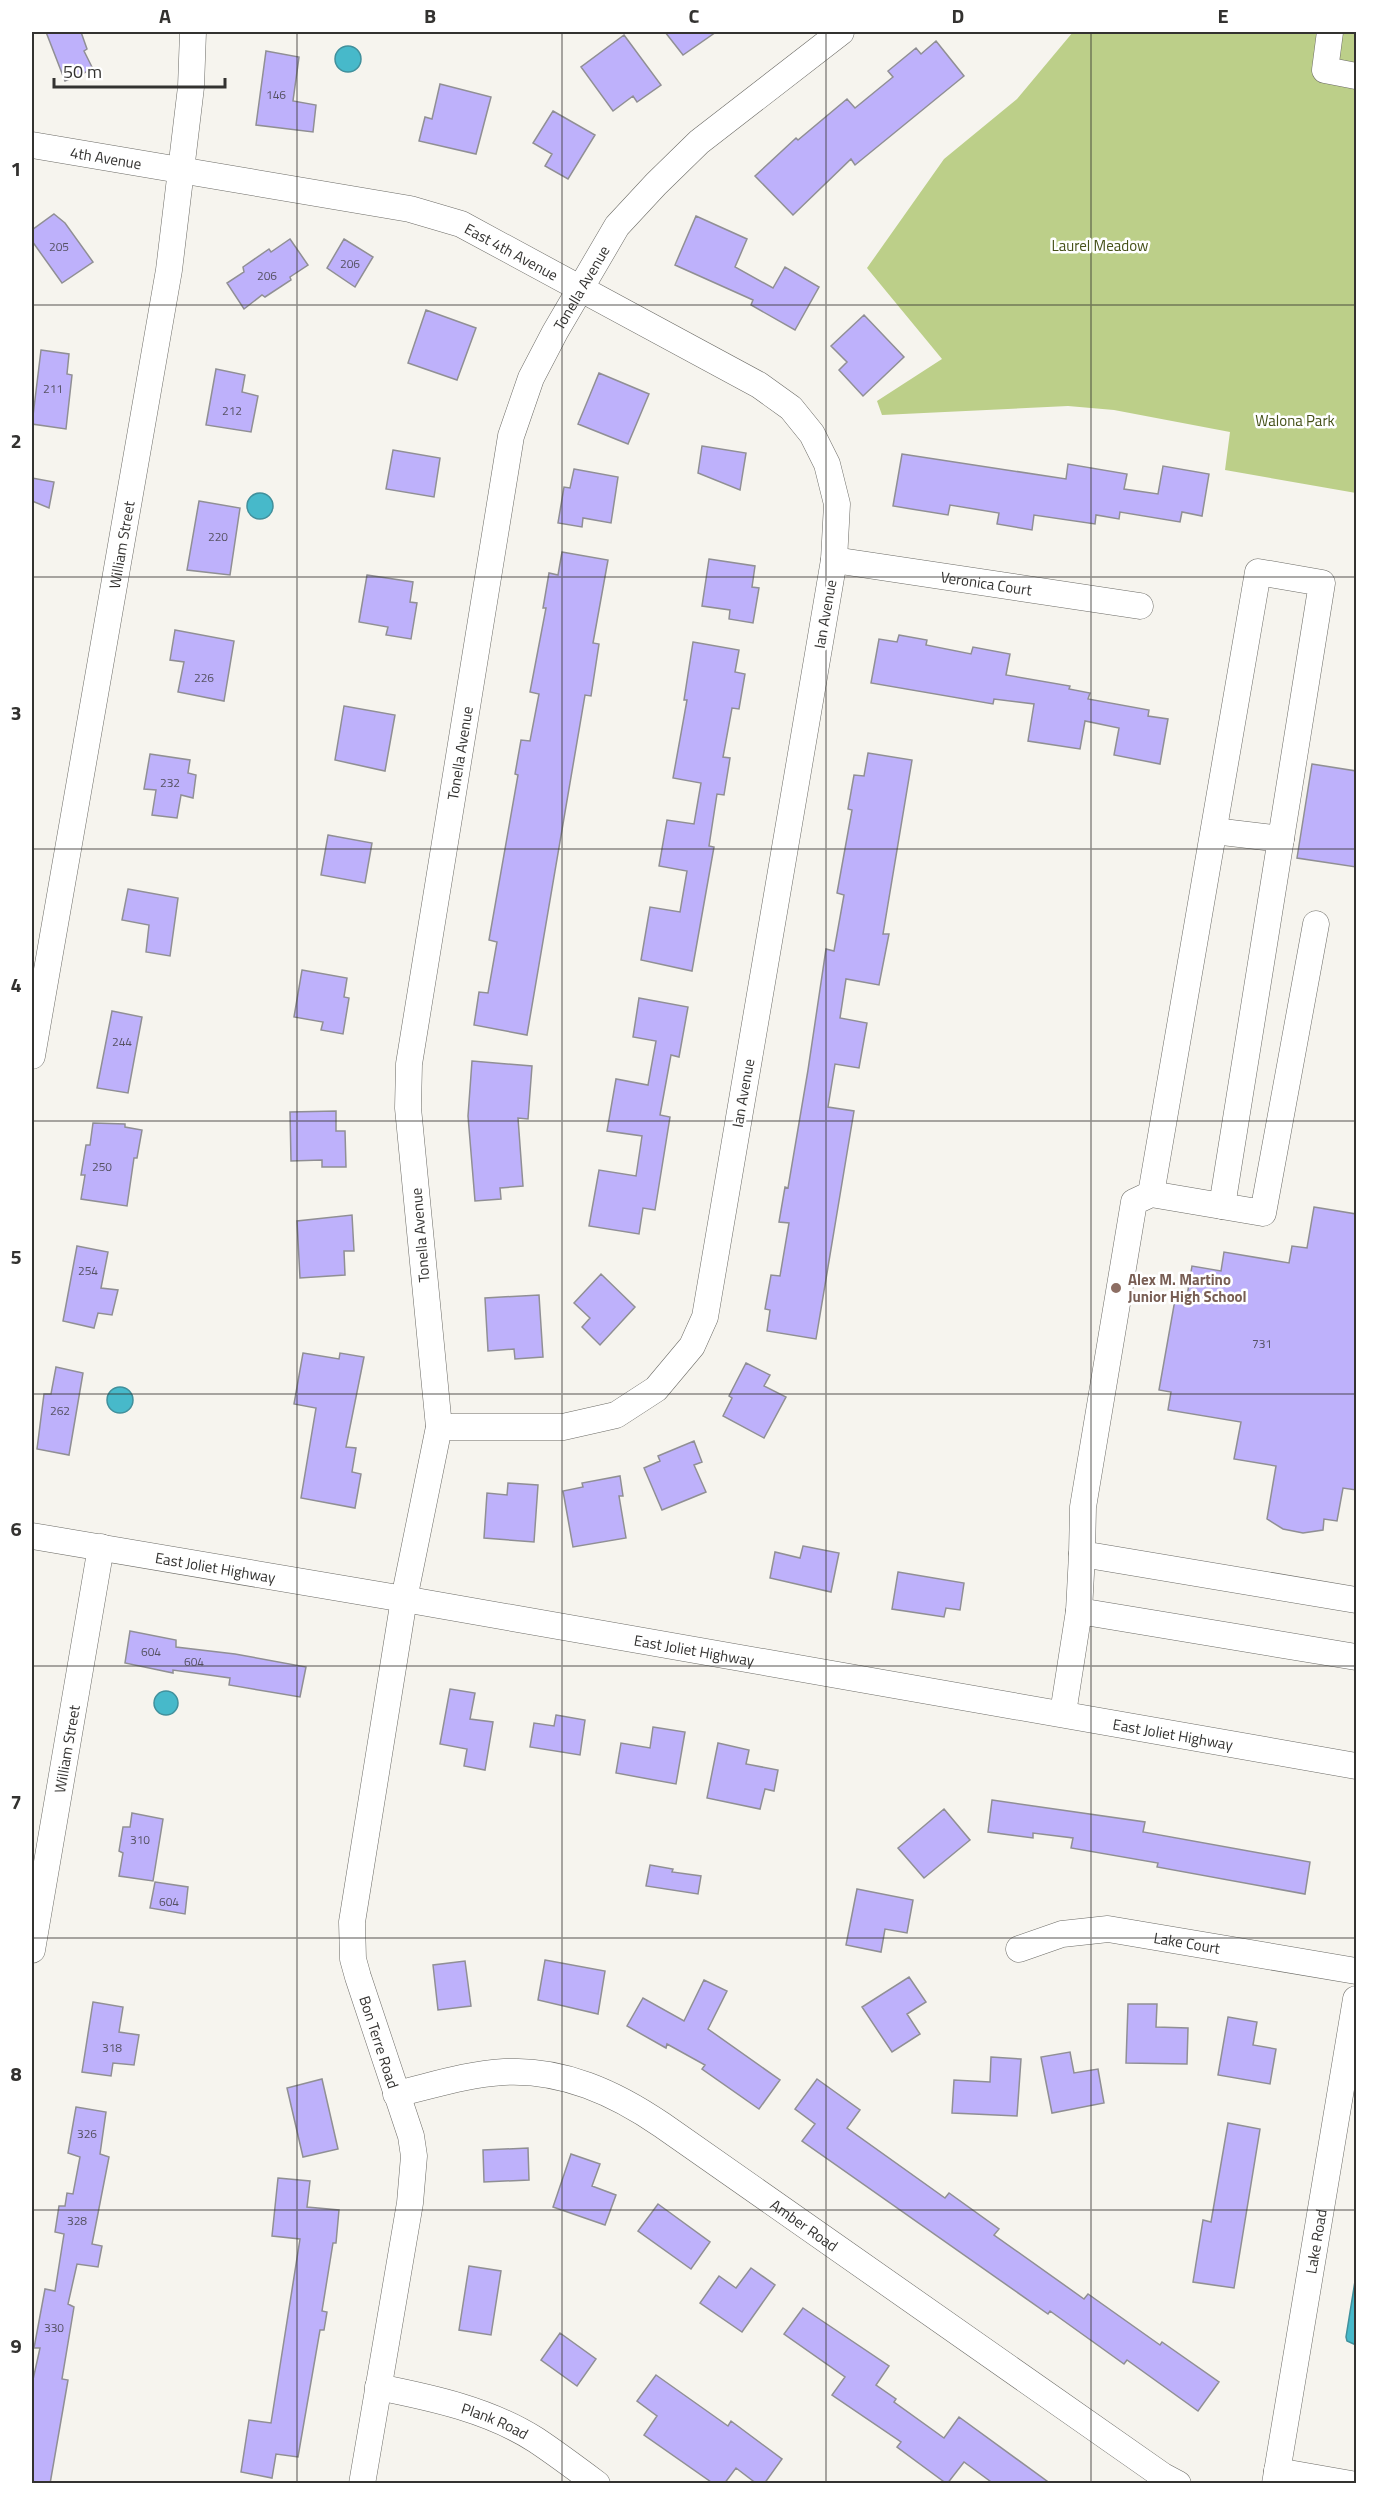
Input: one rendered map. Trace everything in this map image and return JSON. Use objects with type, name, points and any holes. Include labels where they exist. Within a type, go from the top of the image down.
[{"type":"street","name":"William Street","points":[[32,1056],[169,270],[191,87],[193,32]]},
{"type":"street","name":"Tonella Avenue","points":[[404,1599],[439,1427],[408,1108],[409,1064],[511,436],[531,378],[617,226],[699,142],[841,32]]},
{"type":"street","points":[[1330,32],[1325,70],[1356,76]]},
{"type":"street","name":"4th Avenue","points":[[32,145],[182,170]]},
{"type":"street","name":"East 4th Avenue","points":[[182,170],[410,208],[461,224],[759,385],[791,408],[812,434],[827,464],[837,504],[834,560]]},
{"type":"street","name":"Veronica Court","points":[[834,560],[1140,606]]},
{"type":"street","name":"Ian Avenue","points":[[439,1427],[563,1427],[616,1415],[656,1389],[692,1346],[705,1317],[834,560]]},
{"type":"street","points":[[1151,1194],[1258,572],[1322,583],[1222,1206]]},
{"type":"street","points":[[1214,831],[1281,839]]},
{"type":"street","points":[[1063,1713],[1079,1611],[1083,1507],[1134,1202],[1151,1194],[1263,1213],[1316,924]]},
{"type":"street","name":"East Joliet Highway","points":[[32,1536],[1063,1713],[1356,1766]]},
{"type":"street","name":"William Street","points":[[32,1947],[101,1547]]},
{"type":"street","points":[[1082,1554],[1356,1600]]},
{"type":"street","name":"Bon Terre Road","points":[[362,2484],[413,2183],[414,2157],[411,2136],[353,1959],[352,1922],[404,1599]]},
{"type":"street","points":[[1079,1611],[1356,1657]]},
{"type":"street","name":"Lake Court","points":[[1019,1949],[1062,1934],[1108,1929],[1356,1971]]},
{"type":"street","name":"Lake Road","points":[[1276,2477],[1356,1999]]},
{"type":"street","name":"Amber Road","points":[[396,2094],[479,2075],[529,2072],[585,2084],[618,2097],[662,2125],[1163,2476],[1178,2484]]},
{"type":"street","name":"Plank Road","points":[[378,2387],[441,2400],[496,2420],[535,2440],[597,2484]]},
{"type":"street","points":[[1276,2477],[1351,2484]]},
{"type":"green space","name":"Laurel Meadow","points":[[1073,32],[1356,32],[1356,493],[1225,470],[1230,432],[1114,410],[1068,406],[882,415],[877,401],[942,359],[867,268],[944,159],[1017,99]]},
{"type":"water","points":[[348,46],[357,50],[361,59],[357,68],[348,72],[339,68],[335,59],[339,50]]},
{"type":"water","points":[[260,493],[269,497],[273,506],[269,515],[260,519],[251,515],[247,506],[251,497]]},
{"type":"water","points":[[120,1387],[129,1391],[133,1400],[129,1409],[120,1413],[111,1409],[107,1400],[111,1391]]},
{"type":"water","points":[[166,1691],[175,1694],[178,1703],[175,1712],[166,1715],[157,1712],[154,1703],[157,1694]]},
{"type":"water","points":[[1356,2275],[1356,2345],[1347,2341],[1346,2337]]},
{"type":"building","points":[[46,32],[81,32],[87,49],[84,51],[93,69],[65,81]]},
{"type":"building","points":[[665,32],[716,32],[683,55]]},
{"type":"building","points":[[624,35],[661,85],[637,102],[633,96],[613,111],[581,67]]},
{"type":"building","points":[[936,41],[964,76],[855,165],[851,159],[793,215],[755,176],[796,138],[798,140],[847,99],[855,108],[893,77],[888,71],[916,48],[921,54]]},
{"type":"building","points":[[266,51],[299,57],[293,101],[316,105],[313,132],[256,125]]},
{"type":"building","points":[[440,84],[491,97],[476,154],[419,141],[425,117],[432,119]]},
{"type":"building","points":[[553,111],[595,135],[568,179],[545,166],[552,154],[533,143]]},
{"type":"building","points":[[54,214],[65,223],[93,262],[62,283],[32,241],[32,230]]},
{"type":"building","points":[[696,216],[747,239],[735,267],[773,288],[785,267],[819,287],[795,330],[751,305],[753,300],[675,265]]},
{"type":"building","points":[[290,239],[308,265],[290,277],[291,280],[265,297],[262,295],[244,309],[227,283],[244,272],[243,267],[269,249],[271,252]]},
{"type":"building","points":[[344,239],[373,257],[355,287],[327,268]]},
{"type":"building","points":[[426,310],[476,328],[457,380],[408,363]]},
{"type":"building","points":[[864,315],[904,357],[863,396],[839,370],[847,362],[831,346]]},
{"type":"building","points":[[41,350],[69,354],[67,374],[72,375],[66,429],[32,424]]},
{"type":"building","points":[[216,369],[245,375],[242,392],[258,396],[251,432],[206,425]]},
{"type":"building","points":[[599,373],[649,394],[628,444],[578,424]]},
{"type":"building","points":[[702,446],[746,453],[740,490],[698,473]]},
{"type":"building","points":[[393,450],[440,458],[434,497],[386,489]]},
{"type":"building","points":[[902,454],[1066,479],[1068,464],[1127,474],[1124,489],[1158,494],[1163,466],[1209,474],[1202,516],[1182,512],[1180,522],[1120,512],[1119,519],[1096,515],[1095,524],[1034,515],[1032,530],[997,524],[999,513],[950,505],[948,515],[893,506]]},
{"type":"building","points":[[574,469],[618,477],[611,523],[583,518],[582,527],[558,523],[564,487],[570,488]]},
{"type":"building","points":[[32,478],[54,482],[49,508],[32,501]]},
{"type":"building","points":[[199,501],[240,508],[230,575],[187,570]]},
{"type":"building","points":[[562,552],[608,560],[593,643],[599,644],[591,696],[585,695],[527,1035],[474,1025],[479,992],[488,993],[497,942],[489,940],[518,775],[515,774],[521,740],[530,741],[539,694],[530,692],[546,608],[543,608],[549,573],[558,575]]},
{"type":"building","points":[[709,559],[755,566],[752,587],[759,588],[753,623],[729,619],[730,610],[702,606]]},
{"type":"building","points":[[367,575],[413,582],[410,602],[417,603],[411,639],[386,635],[388,627],[359,622]]},
{"type":"building","points":[[175,630],[234,641],[224,701],[178,692],[184,662],[170,660]]},
{"type":"building","points":[[899,635],[927,640],[926,645],[971,654],[973,647],[1010,654],[1006,675],[1070,686],[1069,689],[1090,693],[1088,699],[1149,710],[1148,716],[1168,719],[1160,764],[1114,755],[1119,728],[1085,721],[1080,749],[1028,741],[1034,704],[994,699],[993,704],[871,683],[879,639],[897,642]]},
{"type":"building","points":[[693,642],[739,650],[735,672],[745,674],[739,709],[732,708],[723,757],[730,758],[724,795],[717,794],[709,846],[714,847],[692,971],[641,960],[650,907],[680,912],[687,871],[659,866],[667,820],[694,824],[701,783],[673,778],[687,700],[684,700]]},
{"type":"building","points":[[344,706],[395,715],[385,771],[335,760]]},
{"type":"building","points":[[868,753],[912,760],[883,934],[889,934],[879,985],[846,979],[840,1018],[867,1023],[859,1068],[835,1064],[828,1107],[854,1111],[816,1339],[767,1331],[770,1310],[765,1309],[771,1275],[780,1276],[789,1223],[779,1222],[785,1187],[788,1188],[826,949],[834,951],[844,895],[837,893],[852,810],[848,809],[854,775],[864,776]]},
{"type":"building","points":[[150,754],[190,760],[188,773],[196,775],[193,798],[181,795],[177,818],[152,815],[156,790],[144,789]]},
{"type":"building","points":[[1312,764],[1356,771],[1356,867],[1297,858]]},
{"type":"building","points":[[328,835],[372,843],[365,883],[321,875]]},
{"type":"building","points":[[128,889],[178,898],[170,956],[146,952],[149,925],[122,920]]},
{"type":"building","points":[[302,970],[347,978],[344,997],[349,998],[343,1034],[321,1030],[323,1022],[294,1017]]},
{"type":"building","points":[[639,998],[688,1007],[679,1057],[671,1055],[660,1115],[670,1117],[655,1210],[643,1208],[639,1234],[589,1226],[599,1170],[636,1176],[642,1136],[607,1131],[616,1079],[648,1085],[656,1041],[633,1037]]},
{"type":"building","points":[[112,1011],[142,1017],[128,1093],[97,1088]]},
{"type":"building","points":[[472,1061],[532,1066],[528,1119],[518,1118],[523,1186],[500,1188],[501,1199],[475,1201],[468,1116]]},
{"type":"building","points":[[336,1111],[336,1131],[345,1131],[346,1167],[322,1167],[322,1160],[291,1161],[290,1112]]},
{"type":"building","points":[[93,1123],[125,1124],[125,1127],[142,1130],[137,1158],[134,1158],[127,1206],[81,1199],[85,1175],[81,1175],[86,1145],[90,1145]]},
{"type":"building","name":"Alex M. Martino Junior High School","points":[[1314,1207],[1356,1214],[1356,1490],[1343,1488],[1337,1521],[1324,1519],[1323,1530],[1303,1533],[1283,1529],[1267,1519],[1276,1466],[1234,1459],[1241,1422],[1168,1410],[1171,1392],[1159,1390],[1176,1294],[1187,1296],[1192,1266],[1221,1271],[1224,1252],[1289,1263],[1292,1246],[1307,1248]]},
{"type":"building","points":[[352,1215],[354,1251],[344,1251],[345,1275],[300,1278],[297,1221]]},
{"type":"building","points":[[77,1246],[108,1252],[101,1288],[118,1290],[112,1315],[98,1313],[94,1328],[63,1321]]},
{"type":"building","points":[[601,1274],[635,1307],[600,1345],[582,1327],[590,1318],[574,1303]]},
{"type":"building","points":[[539,1295],[543,1357],[515,1359],[514,1349],[488,1351],[485,1298]]},
{"type":"building","points":[[303,1353],[339,1359],[340,1353],[364,1357],[346,1447],[356,1448],[352,1472],[361,1474],[355,1508],[301,1498],[316,1408],[294,1404]]},
{"type":"building","points":[[746,1363],[770,1375],[764,1386],[786,1397],[764,1438],[723,1416],[732,1398],[729,1396]]},
{"type":"building","points":[[56,1367],[83,1373],[69,1455],[37,1449],[44,1394],[51,1394]]},
{"type":"building","points":[[694,1441],[702,1462],[694,1465],[706,1492],[662,1510],[644,1468],[660,1461],[658,1456]]},
{"type":"building","points":[[620,1476],[623,1496],[619,1496],[626,1538],[573,1547],[563,1491],[583,1487],[582,1483]]},
{"type":"building","points":[[508,1483],[538,1485],[534,1542],[484,1538],[487,1493],[507,1495]]},
{"type":"building","points":[[803,1546],[839,1553],[831,1592],[770,1578],[775,1552],[800,1558]]},
{"type":"building","points":[[898,1572],[964,1583],[960,1610],[946,1608],[944,1617],[892,1609]]},
{"type":"building","points":[[130,1631],[176,1640],[176,1647],[235,1654],[306,1667],[300,1697],[229,1685],[230,1678],[173,1670],[173,1673],[125,1663]]},
{"type":"building","points":[[450,1689],[475,1693],[470,1719],[493,1722],[485,1770],[464,1766],[467,1749],[440,1744]]},
{"type":"building","points":[[556,1715],[585,1720],[580,1755],[530,1747],[534,1723],[554,1726]]},
{"type":"building","points":[[653,1727],[685,1732],[676,1784],[616,1773],[621,1743],[650,1748]]},
{"type":"building","points":[[718,1743],[749,1750],[746,1764],[778,1770],[774,1791],[765,1789],[760,1809],[707,1798]]},
{"type":"building","points":[[992,1800],[1145,1822],[1143,1832],[1310,1862],[1305,1894],[1157,1867],[1158,1863],[1071,1848],[1073,1838],[1033,1833],[1033,1838],[988,1832]]},
{"type":"building","points":[[944,1809],[970,1840],[924,1878],[898,1848]]},
{"type":"building","points":[[132,1813],[163,1819],[153,1881],[119,1876],[123,1853],[119,1851],[123,1827],[130,1827]]},
{"type":"building","points":[[650,1865],[673,1869],[672,1872],[701,1876],[698,1894],[646,1886]]},
{"type":"building","points":[[155,1882],[188,1887],[185,1914],[150,1908]]},
{"type":"building","points":[[857,1889],[913,1900],[907,1933],[885,1929],[881,1952],[846,1945]]},
{"type":"building","points":[[545,1960],[605,1971],[598,2014],[538,2000]]},
{"type":"building","points":[[465,1961],[471,2006],[438,2010],[433,1965]]},
{"type":"building","points":[[909,1977],[926,2002],[907,2014],[920,2034],[892,2052],[862,2007]]},
{"type":"building","points":[[704,1980],[727,1991],[708,2029],[780,2080],[759,2109],[702,2069],[705,2065],[667,2044],[666,2048],[627,2026],[643,1998],[684,2021]]},
{"type":"building","points":[[93,2002],[123,2007],[119,2032],[139,2035],[134,2065],[113,2063],[111,2076],[82,2072]]},
{"type":"building","points":[[1128,2004],[1157,2004],[1156,2027],[1188,2028],[1187,2064],[1126,2063]]},
{"type":"building","points":[[1228,2017],[1257,2022],[1253,2045],[1276,2049],[1270,2084],[1218,2075]]},
{"type":"building","points":[[1070,2052],[1074,2073],[1098,2069],[1104,2103],[1052,2113],[1041,2057]]},
{"type":"building","points":[[991,2057],[1021,2059],[1017,2116],[952,2113],[954,2080],[990,2082]]},
{"type":"building","points":[[322,2079],[338,2149],[303,2157],[287,2088]]},
{"type":"building","points":[[817,2079],[860,2110],[847,2128],[945,2198],[949,2193],[999,2229],[994,2235],[1084,2299],[1088,2294],[1160,2345],[1162,2342],[1219,2382],[1198,2411],[1127,2360],[1124,2364],[1050,2311],[1048,2314],[802,2141],[815,2124],[795,2109]]},
{"type":"building","points":[[76,2107],[106,2112],[100,2154],[109,2157],[92,2244],[102,2246],[98,2267],[77,2264],[68,2304],[74,2307],[62,2379],[68,2380],[50,2484],[32,2484],[32,2384],[40,2348],[34,2348],[45,2289],[55,2291],[64,2234],[55,2232],[59,2206],[65,2206],[67,2193],[73,2194],[80,2157],[68,2153]]},
{"type":"building","points":[[1228,2123],[1260,2129],[1234,2288],[1193,2282],[1203,2220],[1211,2222]]},
{"type":"building","points":[[528,2148],[529,2180],[484,2182],[483,2150]]},
{"type":"building","points":[[571,2154],[600,2164],[592,2186],[616,2195],[605,2225],[553,2207]]},
{"type":"building","points":[[278,2178],[310,2181],[307,2207],[339,2210],[336,2243],[333,2243],[322,2311],[327,2312],[324,2330],[320,2330],[298,2457],[276,2454],[272,2478],[241,2472],[249,2420],[271,2423],[300,2239],[272,2236]]},
{"type":"building","points":[[658,2204],[710,2242],[691,2269],[638,2231]]},
{"type":"building","points":[[469,2266],[501,2271],[491,2335],[459,2330]]},
{"type":"building","points":[[751,2268],[775,2285],[742,2332],[700,2303],[719,2276],[736,2288]]},
{"type":"building","points":[[803,2308],[889,2366],[876,2385],[896,2399],[894,2402],[944,2438],[959,2417],[1051,2484],[994,2484],[964,2462],[947,2484],[897,2447],[901,2442],[832,2395],[845,2377],[784,2334]]},
{"type":"building","points":[[560,2333],[596,2359],[577,2386],[541,2360]]},
{"type":"building","points":[[656,2375],[728,2426],[731,2421],[782,2459],[764,2484],[757,2484],[736,2468],[724,2484],[714,2484],[644,2435],[657,2416],[637,2401]]},
{"type":"place","name":"Alex M. Martino Junior High School","points":[[1116,1288]]},
{"type":"park label","name":"Walona Park","points":[[1295,420]]}]
